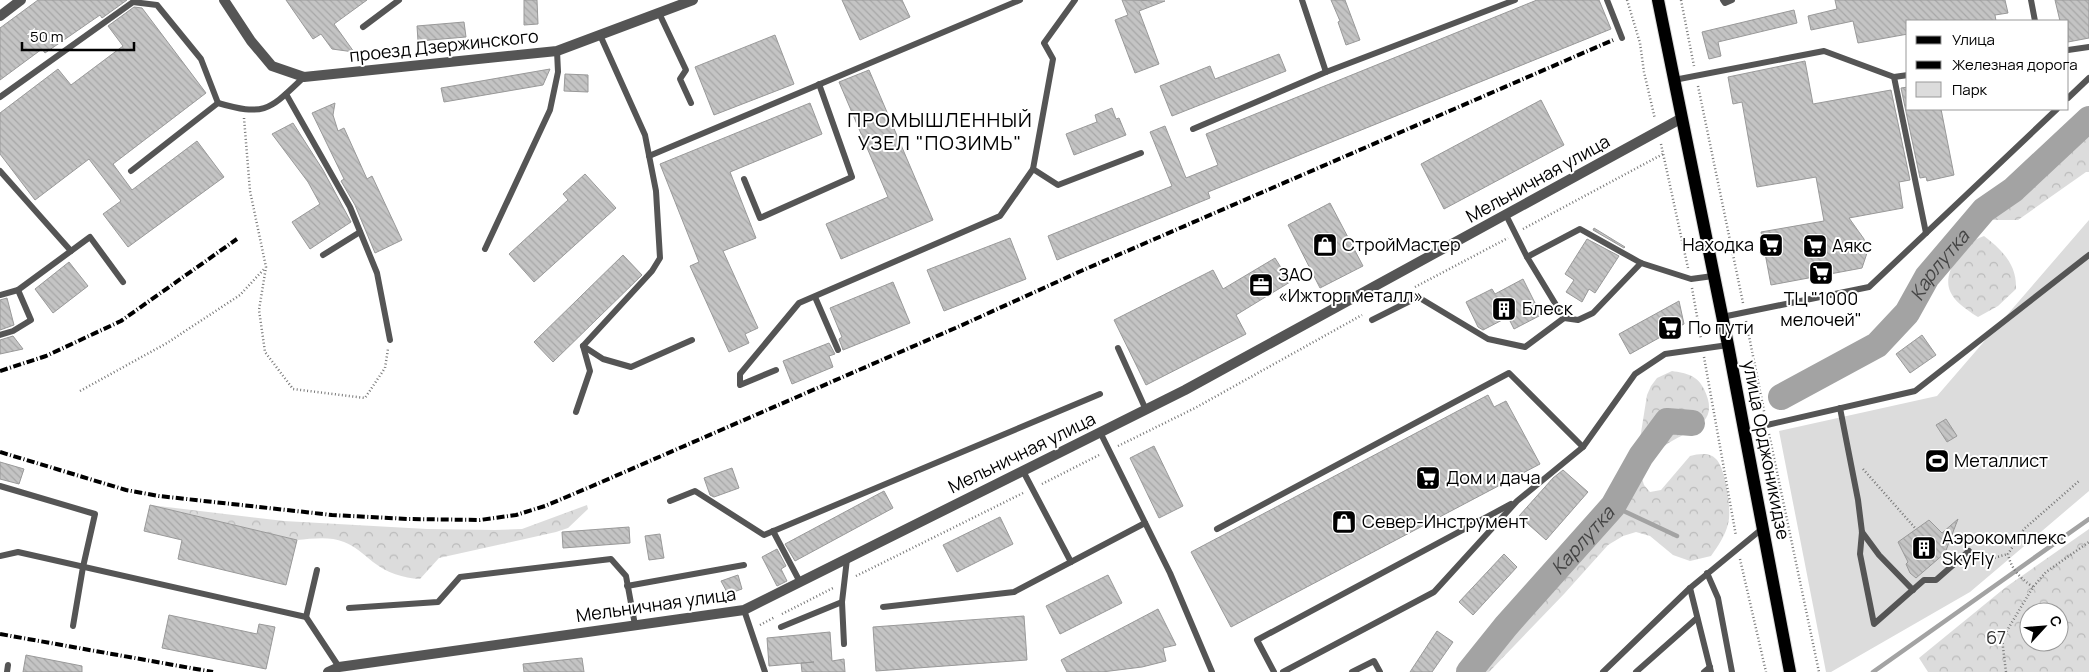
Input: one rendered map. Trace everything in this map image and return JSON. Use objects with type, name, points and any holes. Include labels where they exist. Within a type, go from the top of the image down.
[{"type":"main road","name":"улица Орджоникидзе","points":[[1658,0],[1728,345],[1790,672]]},
{"type":"street","points":[[0,16],[21,0]]},
{"type":"street","name":"проезд Дзержинского","points":[[224,0],[251,41],[272,66],[304,77],[557,51],[693,0]]},
{"type":"street","name":"Мельничная улица","points":[[328,672],[339,667],[744,610],[1146,410],[1255,353],[1682,118]]},
{"type":"lane","points":[[363,27],[400,0]]},
{"type":"lane","points":[[649,156],[1020,0]]},
{"type":"lane","points":[[776,370],[740,385],[740,374],[799,303],[1000,216],[1033,169],[1054,59],[1044,43],[1075,0]]},
{"type":"lane","points":[[1302,0],[1326,72]]},
{"type":"lane","points":[[1193,129],[1326,72],[1515,0]]},
{"type":"lane","points":[[1607,0],[1622,38]]},
{"type":"lane","points":[[1723,0],[1725,4],[1732,0]]},
{"type":"lane","points":[[2031,0],[2035,20]]},
{"type":"lane","points":[[0,97],[133,2],[157,5],[201,59],[218,103]]},
{"type":"lane","points":[[659,13],[686,70],[680,79],[691,103]]},
{"type":"lane","points":[[583,346],[652,271],[660,258],[656,191],[645,135],[600,35]]},
{"type":"lane","points":[[2069,50],[2089,47]]},
{"type":"lane","points":[[485,249],[550,110],[558,72],[557,51]]},
{"type":"lane","points":[[1674,80],[1824,51],[1894,77],[1906,75]]},
{"type":"lane","points":[[218,103],[243,109],[259,110],[269,108],[304,77]]},
{"type":"lane","points":[[1894,77],[1926,233]]},
{"type":"lane","points":[[2069,97],[2089,78]]},
{"type":"lane","points":[[744,179],[760,218],[852,177],[819,84]]},
{"type":"lane","points":[[286,94],[350,207],[377,273],[390,340]]},
{"type":"lane","points":[[130,171],[218,103]]},
{"type":"lane","points":[[1722,317],[1869,287],[2056,110]]},
{"type":"lane","points":[[1033,169],[1058,185],[1141,153]]},
{"type":"lane","points":[[0,171],[71,251]]},
{"type":"lane","points":[[1506,216],[1564,318]]},
{"type":"lane","points":[[1528,257],[1580,229],[1641,263],[1691,279],[1713,276]]},
{"type":"lane","points":[[323,255],[360,232]]},
{"type":"lane","points":[[0,295],[18,290],[90,237],[122,282]]},
{"type":"lane","points":[[1767,425],[1914,392],[2089,255]]},
{"type":"lane","points":[[1372,320],[1418,297],[1488,339],[1525,347],[1564,318],[1578,320],[1593,313],[1641,263]]},
{"type":"lane","points":[[0,335],[13,331],[31,320],[18,290]]},
{"type":"lane","points":[[815,297],[838,350]]},
{"type":"lane","points":[[583,346],[603,359],[631,367],[692,340]]},
{"type":"lane","points":[[1283,672],[1434,592],[1517,502],[1583,447],[1635,374],[1665,354],[1728,345]]},
{"type":"lane","points":[[576,412],[590,371],[583,346]]},
{"type":"lane","points":[[1118,348],[1146,410]]},
{"type":"lane","points":[[1218,529],[1508,373],[1583,447]]},
{"type":"lane","points":[[670,501],[695,491],[764,535],[1100,394]]},
{"type":"lane","points":[[1840,408],[1850,454],[1862,532],[1860,554],[1874,624],[1924,580],[1936,580],[1969,551]]},
{"type":"lane","points":[[1100,432],[1170,573],[1212,672]]},
{"type":"lane","points":[[1023,471],[1071,562]]},
{"type":"lane","points":[[0,486],[95,514],[83,567],[73,626]]},
{"type":"lane","points":[[1274,672],[1257,640],[1517,502]]},
{"type":"lane","points":[[884,607],[1014,592],[1145,523]]},
{"type":"lane","points":[[1603,672],[1690,588],[1763,528]]},
{"type":"lane","points":[[773,531],[800,582]]},
{"type":"lane","points":[[1862,532],[1879,555],[1913,590]]},
{"type":"lane","points":[[0,556],[18,552],[306,617],[339,667]]},
{"type":"lane","points":[[844,644],[842,602],[847,558]]},
{"type":"lane","points":[[349,608],[438,602],[460,577],[611,559],[626,576],[636,625]]},
{"type":"lane","points":[[628,586],[744,564]]},
{"type":"lane","points":[[306,617],[317,570]]},
{"type":"lane","points":[[1707,573],[1718,598],[1732,672]]},
{"type":"lane","points":[[1690,588],[1710,670],[1704,672]]},
{"type":"lane","points":[[781,627],[842,602]]},
{"type":"lane","points":[[744,610],[765,672]]},
{"type":"lane","points":[[1636,672],[1697,618]]},
{"type":"lane","points":[[1352,672],[1374,661],[1380,672]]},
{"type":"path","points":[[1627,0],[1640,43],[1644,72],[1691,279],[1738,547],[1766,672]]},
{"type":"path","points":[[1681,0],[1819,672]]},
{"type":"path","points":[[243,109],[250,191],[266,267],[259,310],[265,352],[293,389],[365,398],[385,368],[390,340]]},
{"type":"path","points":[[80,391],[167,344],[240,295],[266,267]]},
{"type":"path","points":[[1850,454],[1916,529]]},
{"type":"path","points":[[1969,551],[1990,559],[2008,554],[2024,529],[2079,481]]},
{"type":"path","points":[[2006,672],[2002,639],[2033,587],[2046,572],[2089,542]]},
{"type":"path","points":[[2008,554],[2010,565],[2023,580],[2033,587]]},
{"type":"green space","points":[[2089,132],[2089,172],[2086,172],[2018,220],[1991,220],[1997,209]]},
{"type":"green space","name":"Металлист","points":[[2089,220],[2089,491],[1970,592],[1831,672],[1826,672],[1779,431],[1937,396]]},
{"type":"green space","points":[[1984,236],[2007,258],[2014,272],[2016,289],[1998,306],[1978,317],[1955,299],[1948,285],[1951,268],[1962,250]]},
{"type":"green space","points":[[1672,371],[1686,374],[1701,384],[1709,402],[1709,412],[1705,420],[1698,426],[1659,451],[1650,460],[1641,475],[1644,485],[1650,492],[1661,490],[1690,456],[1707,454],[1716,459],[1723,472],[1729,500],[1727,528],[1719,545],[1711,556],[1690,561],[1673,555],[1650,536],[1636,532],[1623,536],[1608,545],[1489,672],[1457,672],[1496,618],[1605,500],[1633,456],[1640,439],[1647,395],[1651,386],[1657,378]]},
{"type":"green space","points":[[150,505],[284,521],[427,529],[495,530],[522,529],[587,505],[588,509],[568,528],[556,532],[439,558],[420,579],[390,572],[378,566],[359,550],[338,540],[320,538],[297,540]]},
{"type":"green space","name":"67","points":[[2089,529],[2089,672],[1928,672],[1919,658],[2006,587]]},
{"type":"building","points":[[38,0],[127,0],[102,18],[100,15],[45,53],[42,49],[0,80],[0,28]]},
{"type":"building","points":[[286,0],[367,0],[334,24],[354,52],[332,49],[321,34],[313,39]]},
{"type":"building","points":[[524,0],[537,0],[538,24],[524,25]]},
{"type":"building","points":[[842,0],[902,0],[910,17],[860,40]]},
{"type":"building","points":[[1122,0],[1165,1],[1139,11],[1159,64],[1135,73],[1115,20],[1128,15]]},
{"type":"building","points":[[1331,0],[1345,0],[1360,40],[1346,45],[1338,22],[1340,21]]},
{"type":"building","points":[[1537,0],[1599,0],[1611,29],[1208,192],[1210,198],[1057,260],[1048,236],[1172,186],[1150,132],[1165,126],[1186,178],[1218,165],[1206,134]]},
{"type":"building","points":[[1835,0],[2005,0],[2008,13],[1995,15],[1996,20],[1906,20],[1906,34],[1858,43],[1853,21],[1811,30],[1808,16],[1837,9]]},
{"type":"building","points":[[2055,0],[2089,0],[2089,38],[2069,42],[2069,20],[2060,20]]},
{"type":"building","points":[[134,7],[142,8],[206,93],[113,164],[132,190],[197,141],[224,177],[128,247],[103,214],[121,201],[89,159],[35,200],[0,154],[0,113],[58,69],[71,85],[123,46],[108,26]]},
{"type":"building","points":[[1794,10],[1797,23],[1718,42],[1721,56],[1709,59],[1702,32]]},
{"type":"building","points":[[464,22],[466,37],[418,41],[417,26]]},
{"type":"building","points":[[775,35],[794,84],[714,115],[695,67]]},
{"type":"building","points":[[1279,54],[1286,71],[1172,116],[1160,86],[1210,66],[1215,79]]},
{"type":"building","points":[[1805,61],[1813,104],[1891,90],[1910,180],[1899,182],[1903,208],[1849,218],[1864,239],[1867,253],[1862,268],[1771,285],[1761,232],[1824,221],[1816,177],[1757,187],[1742,102],[1733,104],[1728,77]]},
{"type":"building","points":[[550,69],[543,85],[444,102],[441,88]]},
{"type":"building","points":[[869,70],[933,220],[841,259],[826,224],[888,197],[839,82]]},
{"type":"building","points":[[565,74],[588,75],[588,92],[564,91]]},
{"type":"building","points":[[1906,87],[1906,110],[1941,110],[1954,175],[1927,181],[1926,177],[1920,178],[1901,88]]},
{"type":"building","points":[[1541,100],[1564,145],[1444,209],[1421,164]]},
{"type":"building","points":[[335,103],[333,115],[338,131],[344,128],[367,179],[372,176],[402,240],[375,253],[355,205],[341,181],[344,179],[312,113]]},
{"type":"building","points":[[810,103],[822,134],[730,172],[756,238],[723,251],[758,328],[745,334],[749,343],[729,352],[690,266],[699,262],[660,164]]},
{"type":"building","points":[[1112,108],[1116,119],[1119,118],[1126,135],[1074,155],[1066,134],[1097,122],[1095,115]]},
{"type":"building","points":[[293,123],[323,170],[351,222],[310,249],[292,222],[320,204],[308,182],[272,134]]},
{"type":"building","points":[[585,174],[616,208],[534,282],[509,254],[568,200],[563,194]]},
{"type":"building","name":"СтройМастер","points":[[1330,203],[1363,266],[1320,288],[1288,225]]},
{"type":"building","points":[[1594,228],[1625,247],[1593,230]]},
{"type":"building","points":[[1010,238],[1026,279],[944,311],[927,270]]},
{"type":"building","points":[[1587,239],[1619,256],[1595,293],[1589,289],[1582,302],[1566,292],[1574,280],[1565,274]]},
{"type":"building","points":[[623,255],[642,275],[553,362],[534,342]]},
{"type":"building","points":[[1275,258],[1290,282],[1236,315],[1246,334],[1146,385],[1114,320],[1213,270],[1223,289]]},
{"type":"building","points":[[69,262],[88,286],[53,313],[35,289]]},
{"type":"building","name":"Блеск","points":[[1523,279],[1541,315],[1514,329],[1508,317],[1483,330],[1478,327],[1466,302],[1492,289],[1495,294]]},
{"type":"building","points":[[893,282],[910,323],[843,350],[839,339],[842,337],[830,308]]},
{"type":"building","points":[[7,298],[14,325],[0,330],[0,300]]},
{"type":"building","points":[[1679,301],[1684,324],[1630,354],[1619,334]]},
{"type":"building","points":[[1922,335],[1936,355],[1910,373],[1896,354]]},
{"type":"building","points":[[13,336],[23,349],[0,354],[0,340]]},
{"type":"building","points":[[829,343],[835,354],[829,356],[833,367],[792,384],[783,361]]},
{"type":"building","points":[[1488,395],[1494,407],[1506,401],[1540,464],[1231,627],[1191,552]]},
{"type":"building","points":[[1946,419],[1957,436],[1947,442],[1936,425]]},
{"type":"building","points":[[1154,446],[1183,506],[1159,518],[1130,458]]},
{"type":"building","points":[[0,462],[24,469],[19,484],[0,479]]},
{"type":"building","points":[[732,468],[739,488],[714,497],[710,495],[704,478]]},
{"type":"building","points":[[1563,470],[1588,492],[1546,540],[1519,516],[1553,478]]},
{"type":"building","points":[[884,491],[893,508],[795,561],[785,544]]},
{"type":"building","points":[[150,505],[297,540],[286,585],[178,559],[182,540],[144,531]]},
{"type":"building","points":[[1000,517],[1013,544],[957,572],[943,545]]},
{"type":"building","name":"Аэрокомплекс SkyFly","points":[[1958,519],[1945,553],[1916,578],[1910,573],[1906,564],[1908,562],[1898,542],[1929,520],[1942,533]]},
{"type":"building","points":[[629,527],[630,543],[563,548],[562,532]]},
{"type":"building","points":[[660,534],[664,558],[649,560],[645,536]]},
{"type":"building","points":[[777,549],[786,566],[781,569],[787,581],[777,586],[762,557]]},
{"type":"building","points":[[1504,554],[1517,567],[1473,615],[1459,602]]},
{"type":"building","points":[[738,575],[742,589],[728,594],[721,581]]},
{"type":"building","points":[[1108,575],[1122,603],[1060,634],[1046,606]]},
{"type":"building","points":[[1158,609],[1176,645],[1163,648],[1166,661],[1142,667],[1102,672],[1067,672],[1061,660]]},
{"type":"building","points":[[169,615],[257,634],[259,624],[275,627],[266,669],[162,648]]},
{"type":"building","points":[[1024,616],[1027,660],[876,671],[873,627]]},
{"type":"building","points":[[1437,631],[1453,642],[1432,672],[1410,672]]},
{"type":"building","points":[[830,632],[832,661],[844,659],[845,672],[802,672],[801,663],[769,666],[767,638]]},
{"type":"building","points":[[26,655],[82,666],[82,672],[23,672]]},
{"type":"building","points":[[582,658],[584,672],[524,672],[523,664]]},
{"type":"waterway","name":"Карлутка","points":[[1781,397],[1877,345],[1907,313],[1927,277],[1984,210],[2013,190],[2089,119]]},
{"type":"waterway","name":"Карлутка","points":[[1469,672],[1506,626],[1613,506],[1641,456],[1667,421],[1692,423]]},
{"type":"waterway","points":[[1613,506],[1677,536]]},
{"type":"waterway","points":[[1873,672],[2089,519]]},
{"type":"railway","points":[[0,452],[126,490],[159,496],[332,515],[480,520],[516,515],[545,506],[590,487],[1613,40]]},
{"type":"railway","points":[[0,371],[46,356],[121,321],[237,239]]},
{"type":"railway","points":[[0,634],[213,672]]},
{"type":"place","name":"СтройМастер","points":[[1325,245]]},
{"type":"place","name":"Находка","points":[[1771,245]]},
{"type":"place","name":"Аякс","points":[[1815,246]]},
{"type":"place","name":"ТЦ \"1000 мелочей\"","points":[[1821,273]]},
{"type":"place","name":"ЗАО «Ижторгметалл»","points":[[1261,285]]},
{"type":"place","name":"Блеск","points":[[1504,309]]},
{"type":"place","name":"По пути","points":[[1670,328]]},
{"type":"place","name":"Металлист","points":[[1937,461]]},
{"type":"place","name":"Дом и дача","points":[[1428,478]]},
{"type":"place","name":"Север-Инструмент","points":[[1344,522]]},
{"type":"place","name":"Аэрокомплекс SkyFly","points":[[1924,548]]},
{"type":"district","name":"ПРОМЫШЛЕННЫЙ УЗЕЛ \"ПОЗИМЬ\"","points":[[940,132]]}]
